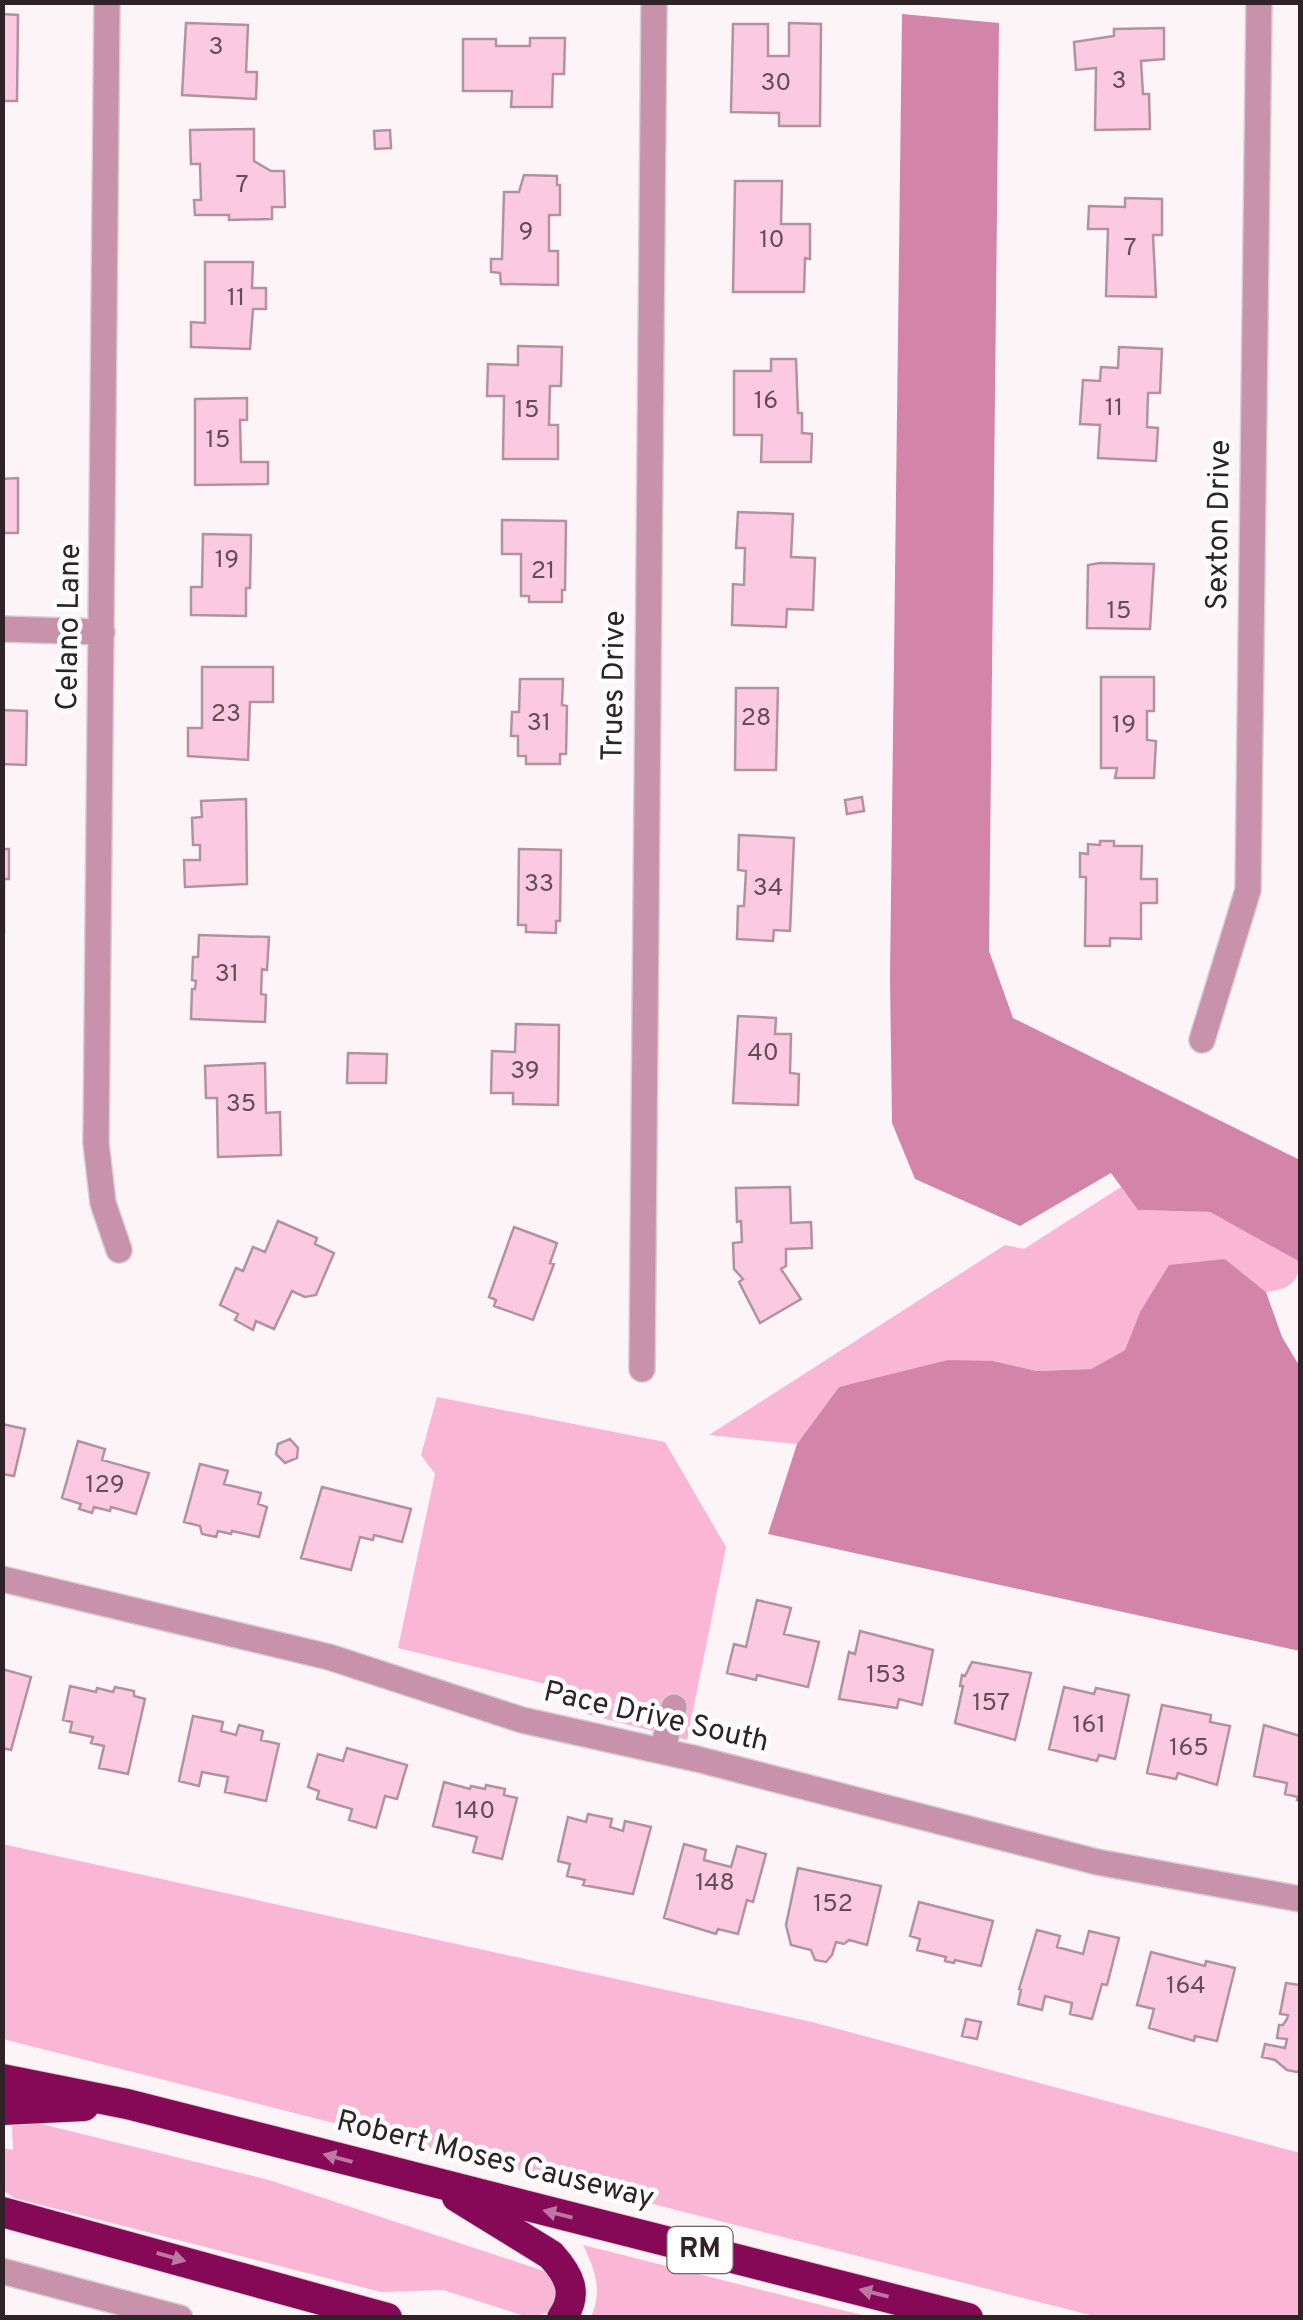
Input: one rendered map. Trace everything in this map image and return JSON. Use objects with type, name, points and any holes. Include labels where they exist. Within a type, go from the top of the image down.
[{"type":"highway","name":"Robert Moses Causeway","points":[[2,2079],[127,2104],[968,2318]]},
{"type":"highway","points":[[2,2110],[127,2104]]},
{"type":"highway","points":[[432,2182],[551,2256],[572,2286],[569,2308],[562,2318]]},
{"type":"highway","points":[[2,2212],[387,2318]]},
{"type":"street","name":"Celano Lane","points":[[107,2],[96,1143],[104,1203],[119,1250]]},
{"type":"street","name":"Trues Drive","points":[[642,1369],[654,2]]},
{"type":"street","name":"Sexton Drive","points":[[1202,1040],[1248,890],[1259,2]]},
{"type":"street","points":[[2,630],[102,632]]},
{"type":"street","name":"Pace Drive South","points":[[2,1579],[328,1657],[522,1720],[662,1751],[1097,1862],[1300,1899]]},
{"type":"street","points":[[662,1751],[674,1707]]},
{"type":"street","points":[[2,2272],[180,2318]]},
{"type":"shaded area","points":[[902,14],[999,23],[989,951],[1013,1018],[1300,1160],[1300,1262],[1210,1212],[1138,1210],[1111,1173],[1020,1226],[915,1179],[892,1123],[890,977]]},
{"type":"shaded area","points":[[1121,1187],[1139,1210],[1210,1212],[1300,1262],[1297,1276],[1285,1287],[1266,1292],[1225,1259],[1140,1312],[1125,1350],[1091,1369],[1037,1371],[993,1361],[839,1387],[797,1444],[709,1435],[1005,1245],[1024,1249]]},
{"type":"shaded area","points":[[1225,1259],[1266,1292],[1282,1337],[1300,1367],[1300,1651],[768,1534],[797,1444],[839,1387],[948,1360],[993,1361],[1037,1371],[1091,1369],[1125,1350],[1140,1312],[1169,1265]]},
{"type":"shaded area","points":[[437,1397],[665,1442],[726,1547],[687,1740],[563,1708],[566,1689],[398,1648],[435,1474],[421,1455]]},
{"type":"shaded area","points":[[2,1844],[812,2022],[1300,2153],[1300,2317],[1098,2317],[3,2039]]},
{"type":"shaded area","points":[[21,2119],[269,2180],[544,2271],[559,2281],[560,2296],[552,2311],[531,2318],[443,2290],[381,2292],[14,2198],[3,2190],[3,2148],[13,2150],[12,2124]]},
{"type":"shaded area","points":[[583,2245],[871,2317],[591,2317],[596,2280]]},
{"type":"building","points":[[2,14],[18,15],[17,101],[2,101]]},
{"type":"building","points":[[186,23],[248,25],[246,72],[257,72],[256,99],[182,95]]},
{"type":"building","points":[[789,23],[821,24],[820,126],[779,126],[779,113],[731,112],[733,24],[768,24],[768,56],[789,56]]},
{"type":"building","points":[[1164,28],[1164,59],[1141,61],[1143,94],[1149,94],[1150,129],[1095,130],[1096,68],[1076,70],[1074,42],[1114,36],[1114,29]]},
{"type":"building","points":[[530,38],[565,38],[564,74],[553,74],[552,107],[511,107],[512,91],[463,91],[463,39],[496,39],[496,46],[530,46]]},
{"type":"building","points":[[254,129],[254,161],[271,171],[284,171],[285,207],[272,207],[272,219],[229,220],[229,215],[195,215],[194,200],[201,200],[200,164],[191,164],[190,130]]},
{"type":"building","points":[[390,130],[391,148],[375,149],[374,131]]},
{"type":"building","points":[[524,175],[557,176],[560,185],[560,215],[549,215],[549,251],[558,251],[558,285],[501,284],[500,273],[491,272],[491,259],[502,259],[504,192],[519,192]]},
{"type":"building","points":[[735,181],[782,181],[781,224],[810,224],[810,259],[805,258],[804,292],[733,292]]},
{"type":"building","points":[[1125,198],[1162,199],[1162,235],[1153,235],[1156,297],[1106,296],[1108,229],[1088,229],[1089,206],[1125,207]]},
{"type":"building","points":[[205,262],[253,262],[252,288],[266,288],[266,309],[253,309],[250,349],[191,347],[191,322],[205,323]]},
{"type":"building","points":[[518,346],[562,347],[561,386],[550,386],[549,425],[558,425],[558,459],[503,459],[504,396],[487,396],[488,364],[518,365]]},
{"type":"building","points":[[1119,347],[1162,349],[1160,393],[1148,393],[1147,427],[1158,428],[1156,461],[1098,458],[1100,425],[1080,424],[1083,380],[1100,381],[1101,367],[1118,368]]},
{"type":"building","points":[[771,359],[796,359],[798,413],[802,413],[802,433],[812,434],[811,462],[761,462],[762,435],[734,435],[734,371],[771,371]]},
{"type":"building","points":[[247,398],[247,420],[240,420],[241,462],[268,462],[268,484],[195,485],[195,399]]},
{"type":"building","points":[[18,478],[18,533],[2,533],[2,479]]},
{"type":"building","points":[[738,512],[793,514],[791,557],[815,558],[813,610],[787,609],[786,627],[732,625],[733,584],[744,585],[745,548],[736,548]]},
{"type":"building","points":[[502,520],[566,521],[562,602],[529,602],[529,596],[521,596],[521,554],[502,554]]},
{"type":"building","points":[[203,534],[251,535],[246,616],[191,615],[191,587],[202,587]]},
{"type":"building","points":[[1154,564],[1150,629],[1087,628],[1088,565]]},
{"type":"building","points":[[202,667],[273,667],[273,702],[250,702],[248,760],[188,756],[188,728],[202,728]]},
{"type":"building","points":[[1101,677],[1154,677],[1154,711],[1147,711],[1147,740],[1156,741],[1154,778],[1115,778],[1117,768],[1101,768]]},
{"type":"building","points":[[520,679],[563,679],[566,754],[560,754],[560,764],[526,764],[526,756],[518,756],[518,736],[511,736],[512,712],[519,712]]},
{"type":"building","points":[[736,688],[778,688],[776,770],[735,770]]},
{"type":"building","points":[[2,710],[27,711],[26,765],[2,764]]},
{"type":"building","points":[[862,797],[864,811],[847,814],[845,800]]},
{"type":"building","points":[[246,799],[247,884],[185,887],[184,860],[200,860],[200,845],[193,845],[192,818],[202,817],[201,801]]},
{"type":"building","points":[[739,835],[794,838],[790,931],[774,930],[773,941],[737,939],[738,906],[744,906],[746,871],[738,870]]},
{"type":"building","points":[[1100,841],[1114,841],[1114,846],[1142,846],[1141,879],[1157,879],[1157,903],[1141,903],[1141,939],[1110,938],[1110,946],[1085,946],[1086,877],[1080,877],[1080,853],[1088,854],[1088,844],[1100,845]]},
{"type":"building","points":[[2,849],[9,849],[9,879],[4,879],[4,934]]},
{"type":"building","points":[[519,849],[561,850],[560,921],[556,921],[556,933],[526,932],[526,925],[518,925]]},
{"type":"building","points":[[199,935],[269,937],[267,970],[262,969],[265,1022],[191,1019],[196,981],[192,980],[193,957],[198,957]]},
{"type":"building","points":[[738,1016],[776,1018],[775,1034],[791,1034],[790,1073],[799,1074],[798,1105],[733,1103]]},
{"type":"building","points":[[516,1024],[559,1025],[558,1105],[513,1104],[513,1093],[491,1093],[492,1051],[515,1052]]},
{"type":"building","points":[[348,1053],[387,1054],[386,1083],[347,1083]]},
{"type":"building","points":[[265,1063],[266,1113],[280,1112],[281,1155],[218,1157],[217,1098],[206,1098],[205,1066]]},
{"type":"building","points":[[790,1187],[791,1223],[811,1222],[812,1248],[786,1249],[786,1266],[781,1269],[801,1299],[760,1323],[739,1282],[743,1279],[734,1269],[733,1243],[742,1242],[736,1188]]},
{"type":"building","points":[[278,1221],[317,1238],[315,1244],[334,1253],[316,1295],[305,1297],[292,1291],[274,1329],[256,1321],[253,1330],[235,1320],[238,1314],[220,1305],[236,1268],[243,1271],[253,1247],[265,1252]]},
{"type":"building","points":[[514,1227],[557,1243],[550,1263],[554,1264],[533,1320],[494,1306],[496,1300],[489,1297]]},
{"type":"building","points":[[2,1424],[25,1429],[14,1476],[2,1474]]},
{"type":"building","points":[[290,1439],[298,1448],[297,1458],[285,1463],[276,1454],[278,1444]]},
{"type":"building","points":[[78,1441],[105,1449],[102,1460],[149,1473],[136,1514],[111,1507],[110,1511],[94,1507],[92,1513],[79,1509],[81,1504],[62,1498]]},
{"type":"building","points":[[200,1464],[228,1471],[224,1484],[261,1493],[258,1504],[267,1507],[259,1537],[218,1531],[216,1537],[202,1534],[200,1526],[184,1522]]},
{"type":"building","points":[[322,1487],[411,1509],[402,1542],[374,1535],[373,1540],[360,1537],[351,1570],[301,1558]]},
{"type":"building","points":[[757,1600],[791,1608],[784,1634],[819,1642],[808,1687],[757,1675],[756,1680],[727,1673],[734,1644],[746,1647]]},
{"type":"building","points":[[860,1631],[933,1650],[922,1705],[899,1699],[897,1708],[839,1699],[849,1652],[855,1654]]},
{"type":"building","points":[[972,1662],[1031,1673],[1015,1740],[955,1723],[962,1675]]},
{"type":"building","points":[[2,1669],[31,1677],[11,1750],[2,1748]]},
{"type":"building","points":[[70,1686],[96,1692],[97,1688],[113,1692],[115,1687],[134,1691],[134,1696],[145,1699],[128,1774],[99,1768],[104,1746],[91,1743],[93,1737],[70,1732],[72,1722],[63,1720]]},
{"type":"building","points":[[1064,1687],[1094,1694],[1096,1688],[1129,1695],[1115,1759],[1099,1755],[1097,1761],[1049,1749]]},
{"type":"building","points":[[1162,1705],[1211,1715],[1210,1722],[1230,1726],[1217,1785],[1178,1773],[1176,1779],[1147,1773]]},
{"type":"building","points":[[193,1716],[223,1722],[221,1731],[236,1735],[239,1725],[263,1731],[261,1740],[279,1744],[266,1801],[225,1792],[228,1777],[202,1772],[199,1786],[179,1781]]},
{"type":"building","points":[[1264,1725],[1300,1736],[1300,1801],[1285,1794],[1287,1783],[1254,1776]]},
{"type":"building","points":[[347,1748],[407,1765],[397,1799],[385,1796],[376,1828],[349,1820],[352,1809],[317,1799],[319,1791],[308,1787],[318,1754],[343,1761]]},
{"type":"building","points":[[444,1782],[470,1789],[485,1789],[486,1785],[505,1789],[504,1795],[517,1798],[502,1859],[473,1852],[477,1837],[433,1826]]},
{"type":"building","points":[[588,1814],[612,1819],[610,1827],[623,1831],[625,1821],[651,1827],[633,1894],[583,1885],[585,1880],[567,1876],[570,1864],[558,1861],[568,1817],[586,1822]]},
{"type":"building","points":[[684,1844],[706,1850],[704,1860],[731,1867],[737,1846],[766,1854],[753,1902],[747,1900],[738,1934],[718,1929],[716,1934],[664,1918]]},
{"type":"building","points":[[798,1868],[881,1886],[867,1945],[849,1940],[844,1944],[836,1942],[826,1962],[815,1960],[811,1950],[791,1945],[786,1925]]},
{"type":"building","points":[[919,1902],[993,1921],[981,1966],[945,1961],[946,1957],[917,1950],[920,1939],[910,1936]]},
{"type":"building","points":[[1037,1930],[1060,1936],[1057,1947],[1083,1954],[1089,1931],[1119,1938],[1107,1985],[1102,1984],[1092,2019],[1070,2014],[1072,2003],[1045,1996],[1042,2010],[1018,2004]]},
{"type":"building","points":[[1151,1952],[1205,1966],[1206,1961],[1235,1968],[1217,2041],[1195,2036],[1194,2041],[1149,2028],[1154,2009],[1137,2005]]},
{"type":"building","points":[[1286,1983],[1300,1985],[1297,2072],[1262,2057],[1265,2044],[1285,2048],[1287,2039],[1277,2038],[1279,2025],[1288,2015],[1280,2014]]},
{"type":"building","points":[[966,2019],[981,2022],[977,2039],[962,2036]]}]
